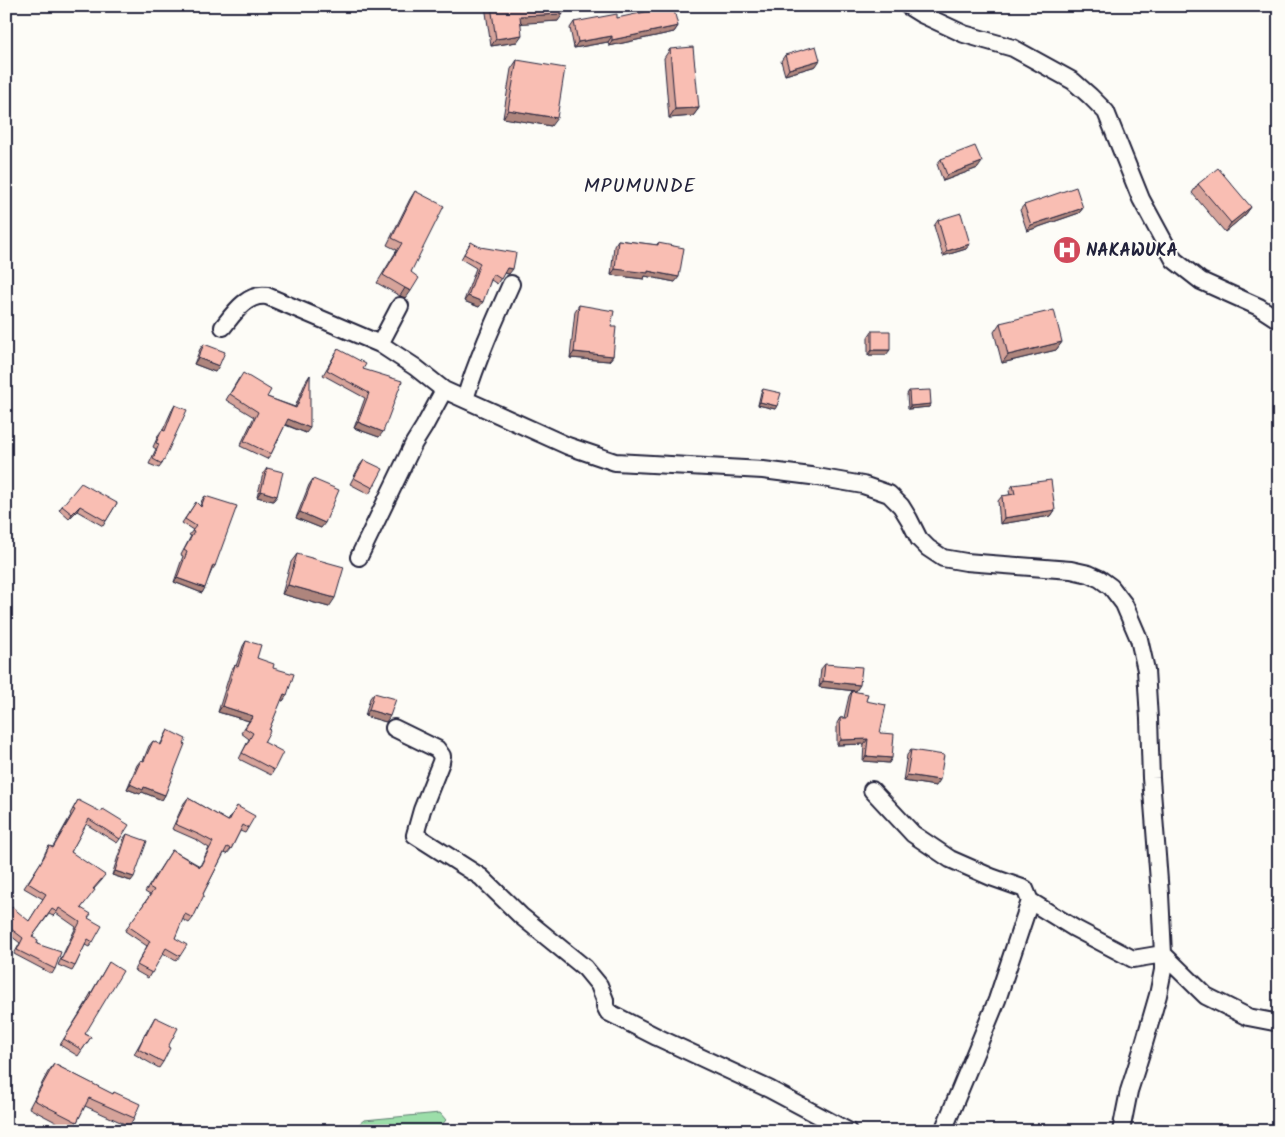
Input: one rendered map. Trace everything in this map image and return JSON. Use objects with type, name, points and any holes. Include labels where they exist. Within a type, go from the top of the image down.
[{"type":"street","points":[[908,6],[964,34],[1013,48],[1073,82],[1090,96],[1106,112],[1141,199],[1174,260],[1200,281],[1259,307],[1279,320]]},
{"type":"street","points":[[464,400],[487,339],[511,284]]},
{"type":"street","points":[[223,327],[240,306],[252,297],[267,296],[380,344],[444,390],[568,446],[615,462],[763,470],[863,485],[889,494],[901,506],[919,539],[943,558],[966,562],[1071,570],[1089,574],[1112,587],[1124,604],[1139,639],[1146,670],[1163,954],[1158,995],[1129,1091],[1121,1131]]},
{"type":"street","points":[[380,344],[400,306]]},
{"type":"street","points":[[359,557],[414,443],[444,390]]},
{"type":"street","points":[[394,728],[437,749],[442,756],[442,762],[422,810],[415,835],[481,877],[521,916],[585,968],[599,985],[608,1012],[769,1089],[848,1131]]},
{"type":"street","points":[[872,790],[913,834],[950,859],[1024,889],[1030,901],[1074,928],[1133,959],[1163,954]]},
{"type":"street","points":[[943,1131],[997,1000],[1030,901]]},
{"type":"street","points":[[1163,954],[1206,996],[1248,1018],[1279,1023]]},
{"type":"green space","points":[[440,1113],[446,1120],[441,1126],[424,1131],[350,1131],[364,1120]]},
{"type":"building","points":[[491,6],[563,6],[563,14],[520,16],[522,35],[496,39]]},
{"type":"building","points":[[673,6],[678,26],[612,40],[612,36],[578,42],[574,22],[617,14],[617,18]]},
{"type":"building","points":[[816,46],[820,60],[789,69],[785,55]]},
{"type":"building","points":[[693,47],[699,108],[675,109],[670,49]]},
{"type":"building","points":[[517,60],[565,68],[557,118],[508,110]]},
{"type":"building","points":[[975,146],[982,162],[947,175],[941,159]]},
{"type":"building","points":[[1218,168],[1251,207],[1231,223],[1198,184]]},
{"type":"building","points":[[1076,187],[1083,208],[1031,225],[1024,205]]},
{"type":"building","points":[[415,191],[444,206],[411,272],[419,278],[411,291],[383,275],[402,243],[392,238]]},
{"type":"building","points":[[961,213],[970,244],[947,251],[938,220]]},
{"type":"building","points":[[618,240],[658,245],[658,243],[684,248],[679,277],[648,271],[648,273],[615,269]]},
{"type":"building","points":[[471,242],[480,247],[516,253],[513,269],[507,268],[501,279],[493,274],[483,302],[468,296],[480,263],[464,254]]},
{"type":"building","points":[[579,305],[614,311],[611,327],[616,327],[613,356],[574,352]]},
{"type":"building","points":[[1054,310],[1062,342],[1008,355],[1000,323]]},
{"type":"building","points":[[872,331],[890,331],[890,350],[872,350]]},
{"type":"building","points":[[204,344],[225,352],[219,366],[198,358]]},
{"type":"building","points":[[338,349],[366,364],[363,369],[402,381],[383,432],[358,422],[369,393],[327,370]]},
{"type":"building","points":[[243,373],[271,390],[267,397],[296,408],[310,375],[310,428],[288,419],[271,454],[244,441],[258,412],[230,394]]},
{"type":"building","points":[[763,389],[781,393],[777,406],[760,402]]},
{"type":"building","points":[[930,390],[931,404],[910,406],[909,391]]},
{"type":"building","points":[[175,405],[187,410],[162,464],[153,459],[159,444],[156,443],[162,430],[165,431]]},
{"type":"building","points":[[364,460],[383,469],[373,488],[354,478]]},
{"type":"building","points":[[267,468],[283,472],[277,496],[261,491]]},
{"type":"building","points":[[313,479],[339,490],[325,523],[300,512]]},
{"type":"building","points":[[1051,480],[1055,510],[1004,518],[1002,496],[1015,494],[1013,485]]},
{"type":"building","points":[[81,483],[117,503],[106,521],[80,506],[72,514],[62,506]]},
{"type":"building","points":[[205,496],[237,506],[205,588],[177,578],[187,552],[184,550],[196,526],[185,519],[196,502],[201,507]]},
{"type":"building","points":[[297,554],[344,567],[335,598],[288,585]]},
{"type":"building","points":[[246,641],[261,645],[257,658],[274,664],[273,668],[294,674],[287,695],[284,694],[264,742],[283,752],[274,770],[242,753],[253,733],[245,728],[253,716],[222,706],[235,665],[238,667]]},
{"type":"building","points":[[825,664],[862,667],[860,685],[823,681]]},
{"type":"building","points":[[852,691],[868,694],[866,701],[886,705],[880,733],[894,734],[892,758],[866,756],[868,739],[841,740],[840,718],[847,718]]},
{"type":"building","points":[[374,693],[396,699],[390,716],[369,710]]},
{"type":"building","points":[[168,730],[186,739],[165,795],[144,787],[143,790],[130,784],[141,760],[144,761],[153,741],[161,745]]},
{"type":"building","points":[[911,750],[944,755],[940,780],[907,775]]},
{"type":"building","points":[[188,798],[228,821],[237,806],[255,816],[248,828],[243,825],[231,849],[227,847],[193,918],[185,914],[175,938],[187,945],[180,956],[166,948],[152,973],[137,965],[150,941],[128,926],[154,890],[149,887],[172,850],[200,867],[213,842],[175,824]]},
{"type":"building","points":[[78,800],[101,812],[103,809],[129,825],[120,839],[89,819],[71,852],[105,875],[81,908],[91,914],[88,918],[102,926],[93,942],[88,939],[75,966],[61,960],[80,922],[59,908],[57,912],[52,909],[32,937],[38,940],[37,944],[61,952],[55,969],[17,950],[23,938],[6,925],[6,914],[12,907],[29,921],[46,894],[28,883],[49,846],[53,848],[75,810],[73,809]]},
{"type":"building","points":[[127,834],[147,841],[134,877],[115,871]]},
{"type":"building","points":[[6,889],[14,895],[6,904]]},
{"type":"building","points":[[109,962],[123,971],[85,1034],[91,1037],[82,1050],[64,1039],[92,995]]},
{"type":"building","points":[[155,1017],[178,1028],[163,1062],[138,1049]]},
{"type":"building","points":[[54,1064],[113,1094],[114,1092],[140,1104],[134,1118],[89,1098],[77,1122],[34,1100]]},
{"type":"place","name":"NAKAWUKA","points":[[1067,250]]},
{"type":"district","name":"MPUMUNDE","points":[[640,185]]}]
